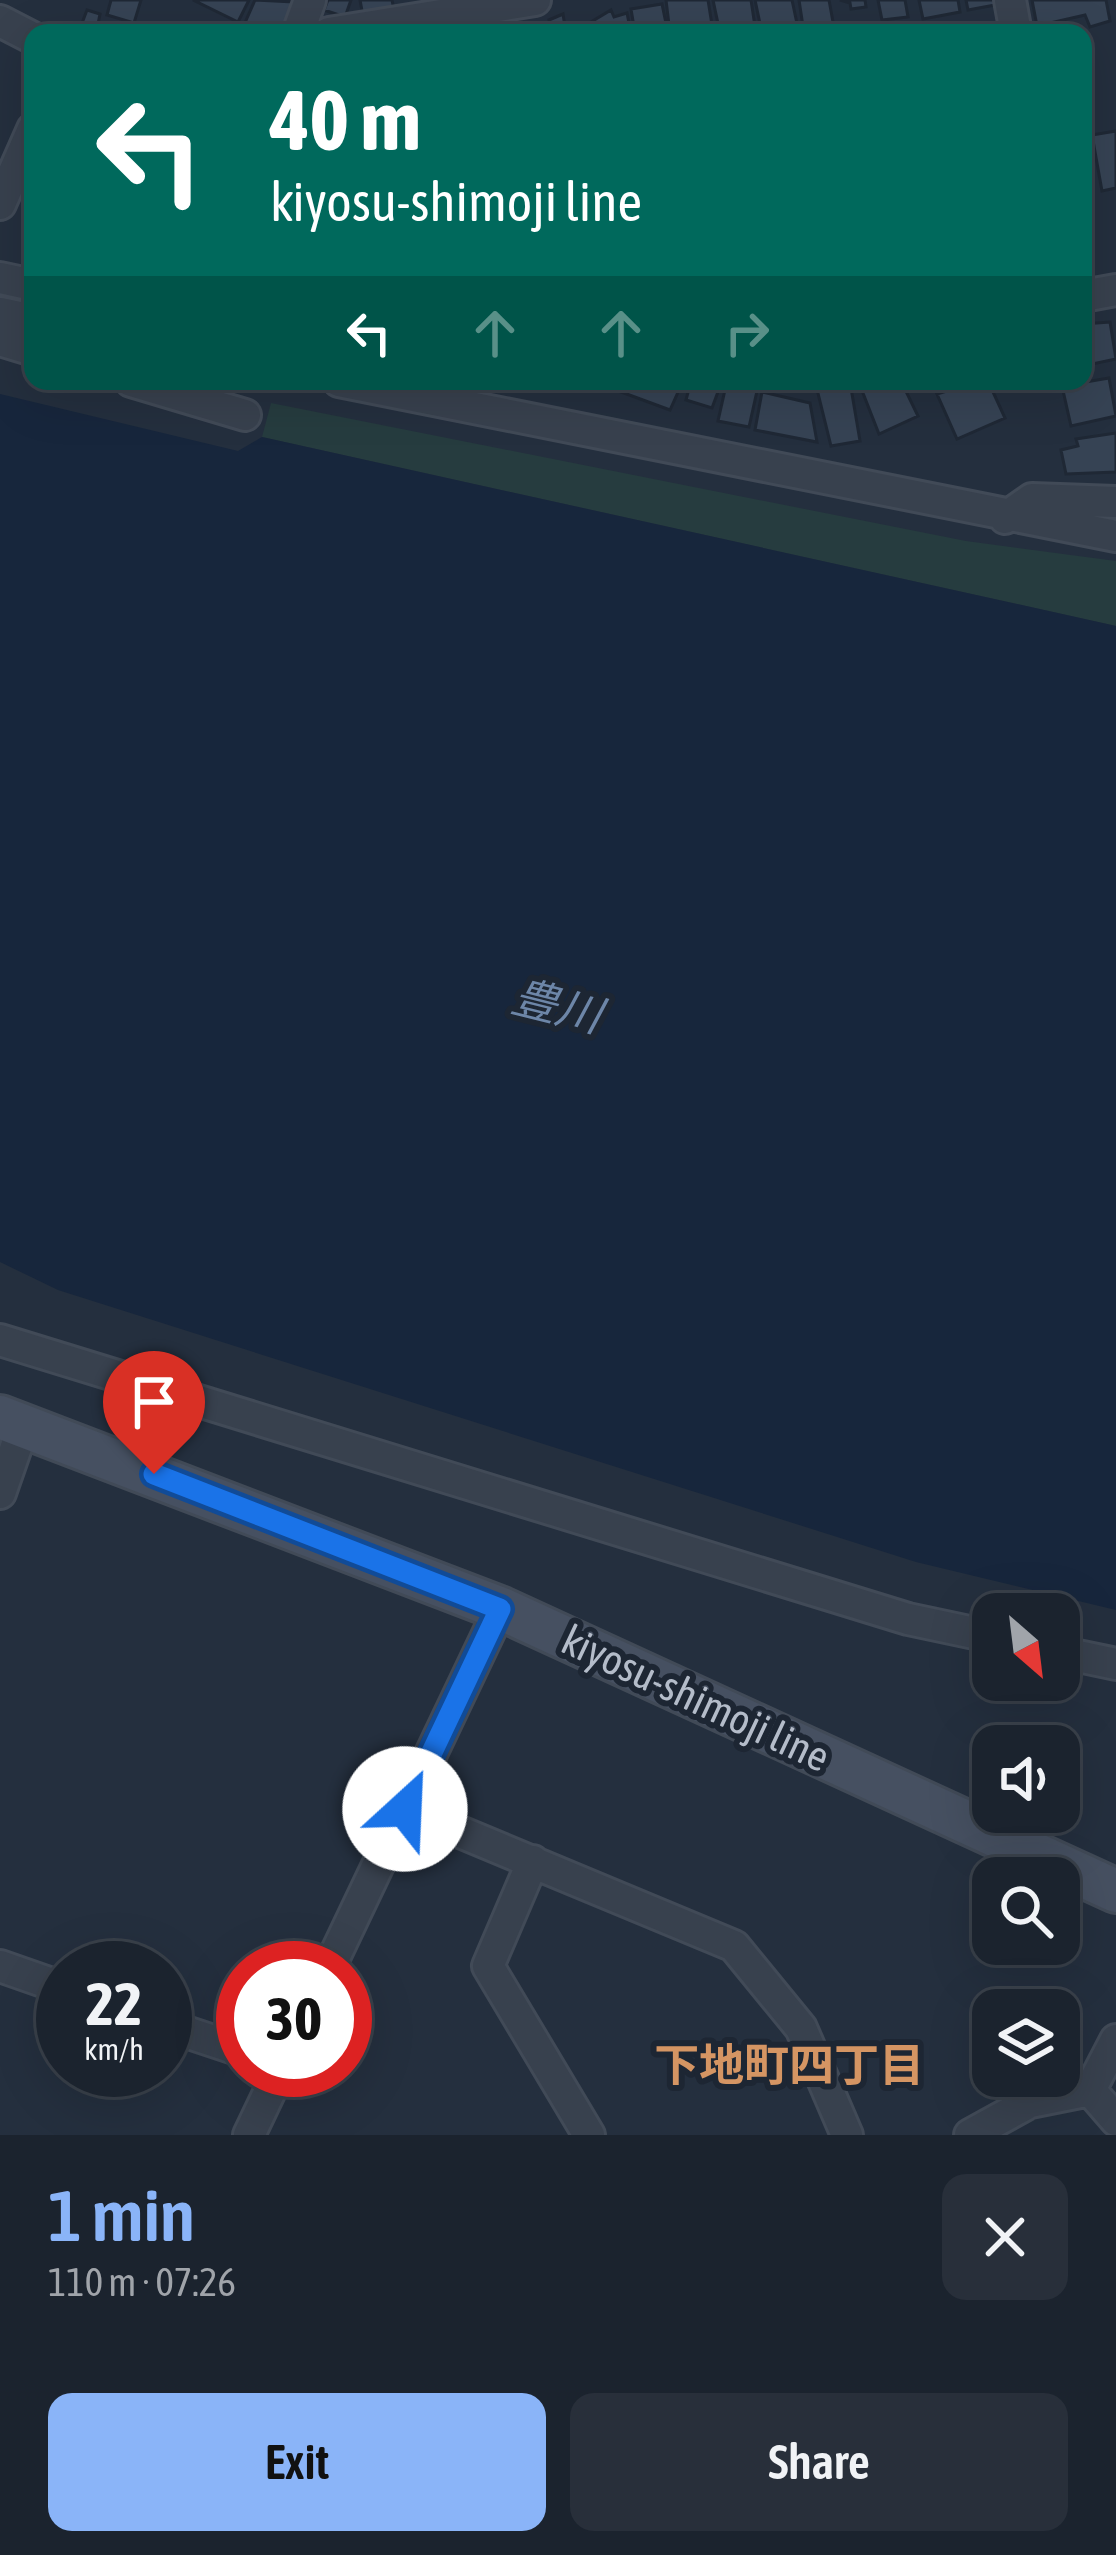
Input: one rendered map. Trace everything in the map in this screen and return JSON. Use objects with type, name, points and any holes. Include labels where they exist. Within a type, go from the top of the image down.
[{"type":"main road","name":"kiyosu-shimoji line","points":[[12,1420],[500,1609],[1116,1891]]},
{"type":"street","points":[[385,24],[536,0]]},
{"type":"street","points":[[0,204],[24,149]]},
{"type":"street","points":[[161,390],[245,415]]},
{"type":"street","points":[[383,390],[1005,518],[1116,536]]},
{"type":"street","points":[[1005,518],[1032,500],[1116,502]]},
{"type":"street","points":[[0,1340],[908,1619],[972,1633]]},
{"type":"street","points":[[0,1493],[12,1420]]},
{"type":"street","points":[[342,1941],[500,1609]]},
{"type":"street","points":[[1080,1656],[1116,1664]]},
{"type":"street","points":[[405,1809],[734,1946],[801,2028],[848,2135]]},
{"type":"street","points":[[533,1861],[488,1966],[590,2135]]},
{"type":"street","points":[[0,1966],[36,1979]]},
{"type":"street","points":[[1090,2090],[1116,2040]]},
{"type":"street","points":[[1090,2090],[1116,2120]]},
{"type":"street","points":[[970,2135],[1030,2102],[1090,2090]]},
{"type":"street","points":[[249,2135],[267,2097]]},
{"type":"green space","points":[[271,403],[966,541],[1116,561],[1116,626],[262,437]]},
{"type":"water","name":"豊川","points":[[0,394],[238,451],[262,437],[1116,626],[1116,1610],[1080,1601],[1080,1593],[1045,1593],[916,1562],[58,1290],[0,1262]]},
{"type":"building","points":[[111,0],[141,0],[134,23],[107,15]]},
{"type":"building","points":[[193,0],[249,0],[238,22]]},
{"type":"building","points":[[255,0],[294,2],[285,24],[244,24]]},
{"type":"building","points":[[328,0],[351,0],[345,17],[324,10]]},
{"type":"building","points":[[360,0],[392,0],[394,10],[363,16]]},
{"type":"building","points":[[666,0],[708,0],[712,24],[669,24]]},
{"type":"building","points":[[713,0],[751,0],[755,24],[718,24]]},
{"type":"building","points":[[755,0],[792,0],[797,24],[760,24]]},
{"type":"building","points":[[799,0],[829,0],[833,24],[803,24]]},
{"type":"building","points":[[840,0],[865,0],[866,7],[851,9],[850,3]]},
{"type":"building","points":[[878,0],[905,0],[908,17],[882,20]]},
{"type":"building","points":[[919,0],[958,0],[960,12],[923,19]]},
{"type":"building","points":[[966,0],[994,0],[995,5],[968,10]]},
{"type":"building","points":[[1032,0],[1106,0],[1110,21],[1092,26],[1085,15],[1037,24]]},
{"type":"building","points":[[662,4],[666,24],[634,24],[631,9]]},
{"type":"building","points":[[87,10],[100,14],[98,24],[82,24]]},
{"type":"building","points":[[611,10],[614,17],[627,13],[629,24],[591,24]]},
{"type":"building","points":[[563,14],[565,24],[550,24],[549,20]]},
{"type":"building","points":[[1116,131],[1116,188],[1102,191],[1092,135]]},
{"type":"building","points":[[1110,322],[1116,359],[1092,364],[1092,323]]},
{"type":"building","points":[[1109,378],[1116,416],[1071,426],[1063,390],[1092,390],[1092,381]]},
{"type":"building","points":[[616,390],[679,390],[670,410]]},
{"type":"building","points":[[689,390],[719,390],[712,408],[686,400]]},
{"type":"building","points":[[725,390],[757,390],[749,427],[718,421]]},
{"type":"building","points":[[817,390],[851,390],[860,441],[831,446]]},
{"type":"building","points":[[862,390],[905,390],[918,416],[879,434]]},
{"type":"building","points":[[992,390],[1005,418],[957,439],[937,394]]},
{"type":"building","points":[[762,392],[810,403],[817,442],[755,430]]},
{"type":"building","points":[[1116,433],[1116,472],[1066,474],[1061,450],[1078,446],[1076,439]]},
{"type":"district","name":"下地町四丁目","points":[[789,2065]]},
{"type":"route","points":[[154,1474],[500,1609],[405,1809]]}]
